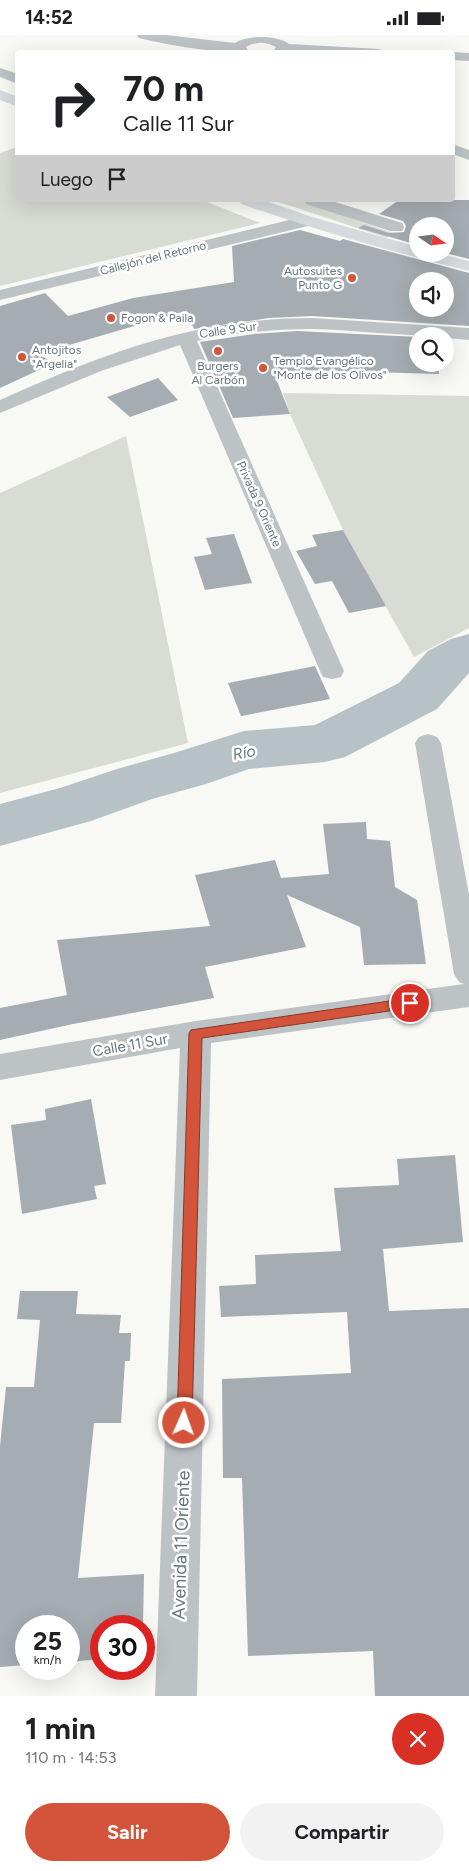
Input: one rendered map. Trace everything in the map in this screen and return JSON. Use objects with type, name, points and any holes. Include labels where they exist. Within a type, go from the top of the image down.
[{"type":"main road","points":[[0,94],[15,102]]},
{"type":"main road","points":[[253,202],[306,221],[409,250]]},
{"type":"main road","points":[[454,262],[469,266]]},
{"type":"street","points":[[144,35],[241,50],[244,42],[265,37],[280,43],[281,50]]},
{"type":"street","points":[[455,56],[469,57]]},
{"type":"street","points":[[0,72],[15,78]]},
{"type":"street","points":[[455,150],[469,155]]},
{"type":"street","points":[[318,202],[396,227]]},
{"type":"street","name":"Callejón del Retorno","points":[[0,295],[306,221]]},
{"type":"street","name":"Calle 9 Sur","points":[[0,407],[130,353],[186,337],[259,325],[315,323],[469,334]]},
{"type":"street","name":"Privada 9 Oriente","points":[[186,337],[332,671]]},
{"type":"street","points":[[428,743],[469,974]]},
{"type":"street","name":"Calle 11 Sur","points":[[0,1067],[196,1033],[469,995]]},
{"type":"street","name":"Avenida 11 Oriente","points":[[176,1696],[196,1033]]},
{"type":"shaded area","points":[[15,148],[15,202],[207,202],[260,223],[0,286],[0,153]]},
{"type":"shaded area","points":[[279,202],[304,202],[393,233],[387,238]]},
{"type":"shaded area","points":[[283,393],[469,396],[469,628],[414,657],[343,530],[290,414]]},
{"type":"shaded area","points":[[126,436],[188,743],[0,793],[0,493]]},
{"type":"building","points":[[455,200],[469,200],[469,259],[454,255],[454,217],[409,217],[409,242],[358,228],[364,225],[389,233],[404,232],[406,226],[403,221],[379,214],[396,202],[455,202]]},
{"type":"building","points":[[300,230],[340,241],[343,239],[409,257],[409,263],[432,263],[469,273],[469,326],[312,316],[269,318],[194,329],[186,311],[38,354],[54,363],[0,388],[0,306],[45,293],[68,316],[133,298],[234,282],[232,246]]},
{"type":"building","points":[[297,331],[409,337],[409,372],[439,372],[439,374],[300,370],[304,378],[277,381],[290,414],[233,418],[200,342],[254,334]]},
{"type":"building","points":[[158,378],[178,400],[130,417],[107,397]]},
{"type":"building","points":[[343,530],[386,606],[349,613],[332,581],[315,584],[296,551],[317,546],[312,535]]},
{"type":"building","points":[[234,534],[252,583],[205,590],[194,557],[212,554],[206,538]]},
{"type":"building","points":[[315,666],[330,699],[241,716],[228,683]]},
{"type":"building","points":[[366,822],[367,839],[390,841],[395,887],[417,900],[426,964],[364,965],[360,927],[287,895],[306,947],[205,967],[214,998],[73,1024],[0,1040],[0,1008],[67,995],[57,940],[210,926],[195,875],[275,860],[281,878],[329,874],[323,824]]},
{"type":"building","points":[[91,1099],[106,1184],[94,1186],[97,1199],[22,1214],[11,1125],[46,1120],[45,1109]]},
{"type":"building","points":[[455,1155],[463,1242],[383,1249],[389,1311],[469,1308],[469,1696],[375,1696],[373,1651],[248,1656],[242,1478],[223,1478],[222,1379],[351,1373],[347,1312],[221,1317],[219,1286],[256,1284],[255,1255],[341,1251],[334,1188],[399,1185],[397,1159]]},
{"type":"building","points":[[20,1291],[78,1291],[76,1314],[121,1315],[119,1333],[131,1333],[130,1361],[125,1361],[121,1423],[94,1423],[78,1578],[144,1574],[143,1615],[90,1615],[90,1660],[80,1661],[80,1615],[15,1615],[15,1666],[0,1667],[0,1446],[6,1387],[34,1387],[40,1320],[17,1319]]},
{"type":"waterway","name":"Río","points":[[0,825],[71,806],[137,783],[186,770],[244,750],[325,743],[418,696],[447,663],[469,651]]},
{"type":"place","name":"Autosuites Punto G","points":[[352,278]]},
{"type":"place","name":"Fogon & Paila","points":[[111,318]]},
{"type":"place","name":"Burgers Al Carbón","points":[[218,351]]},
{"type":"place","name":"Antojitos \"Argelia\"","points":[[22,357]]},
{"type":"place","name":"Templo Evangélico \"Monte de los Olivos\"","points":[[263,368]]},
{"type":"route","points":[[184,1423],[196,1033],[410,1003]]}]
